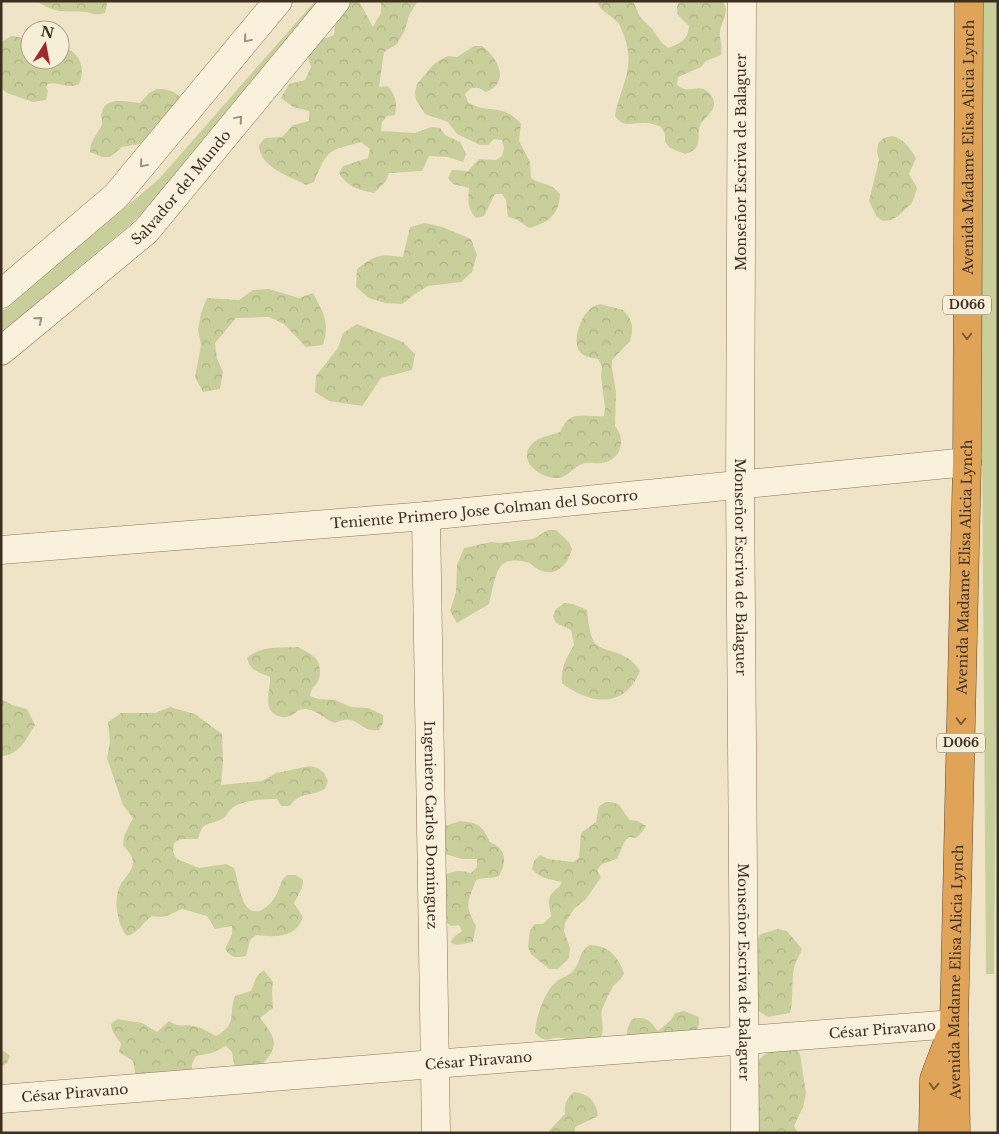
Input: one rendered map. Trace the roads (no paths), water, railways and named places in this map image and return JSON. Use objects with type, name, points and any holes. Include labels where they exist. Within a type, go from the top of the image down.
[{"type":"highway","name":"Avenida Madame Elisa Alicia Lynch","points":[[956,1133],[954,1024],[967,462],[969,1]]},
{"type":"highway","points":[[933,1133],[934,1079],[954,1024]]},
{"type":"street","points":[[1,294],[116,196],[278,1]]},
{"type":"street","name":"Salvador del Mundo","points":[[1,351],[146,231],[336,1]]},
{"type":"street","name":"Monseñor Escriva de Balaguer","points":[[742,1],[740,485],[745,1133]]},
{"type":"street","name":"Teniente Primero Jose Colman del Socorro","points":[[1,550],[426,516],[967,462]]},
{"type":"street","name":"Ingeniero Carlos Dominguez","points":[[426,516],[436,1133]]},
{"type":"street","name":"César Piravano","points":[[1,1100],[744,1039],[954,1024]]}]
